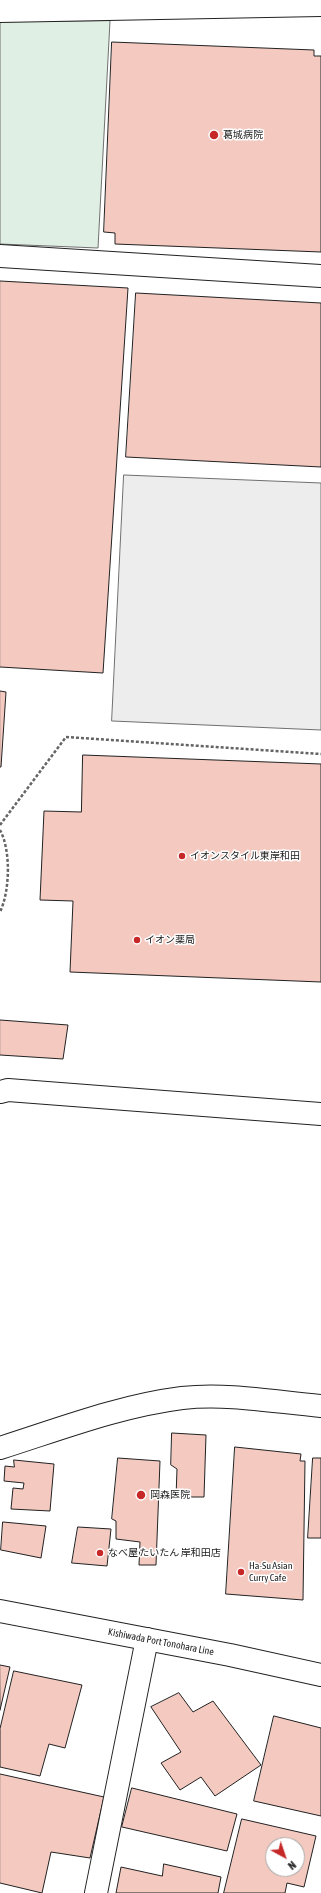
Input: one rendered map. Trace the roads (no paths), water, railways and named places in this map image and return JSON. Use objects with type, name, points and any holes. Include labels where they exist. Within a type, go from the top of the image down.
[{"type":"street","points":[[0,11],[321,5]]},
{"type":"street","points":[[0,256],[321,276]]},
{"type":"street","points":[[0,1092],[8,1090],[321,1114]]},
{"type":"street","points":[[0,1448],[119,1409],[182,1398],[234,1397],[321,1406]]},
{"type":"street","name":"Kishiwada Port Tonohara Line","points":[[0,1611],[230,1655],[321,1675]]},
{"type":"street","points":[[96,1893],[147,1639]]},
{"type":"place","name":"葛城病院","points":[[214,135]]},
{"type":"place","name":"イオンスタイル東岸和田","points":[[182,856]]},
{"type":"place","name":"イオン薬局","points":[[137,940]]},
{"type":"place","name":"岡森医院","points":[[141,1495]]},
{"type":"place","name":"なべ屋 たいたん 岸和田店","points":[[100,1553]]},
{"type":"place","name":"Ha-Su Asian Curry Cafe","points":[[241,1572]]}]
